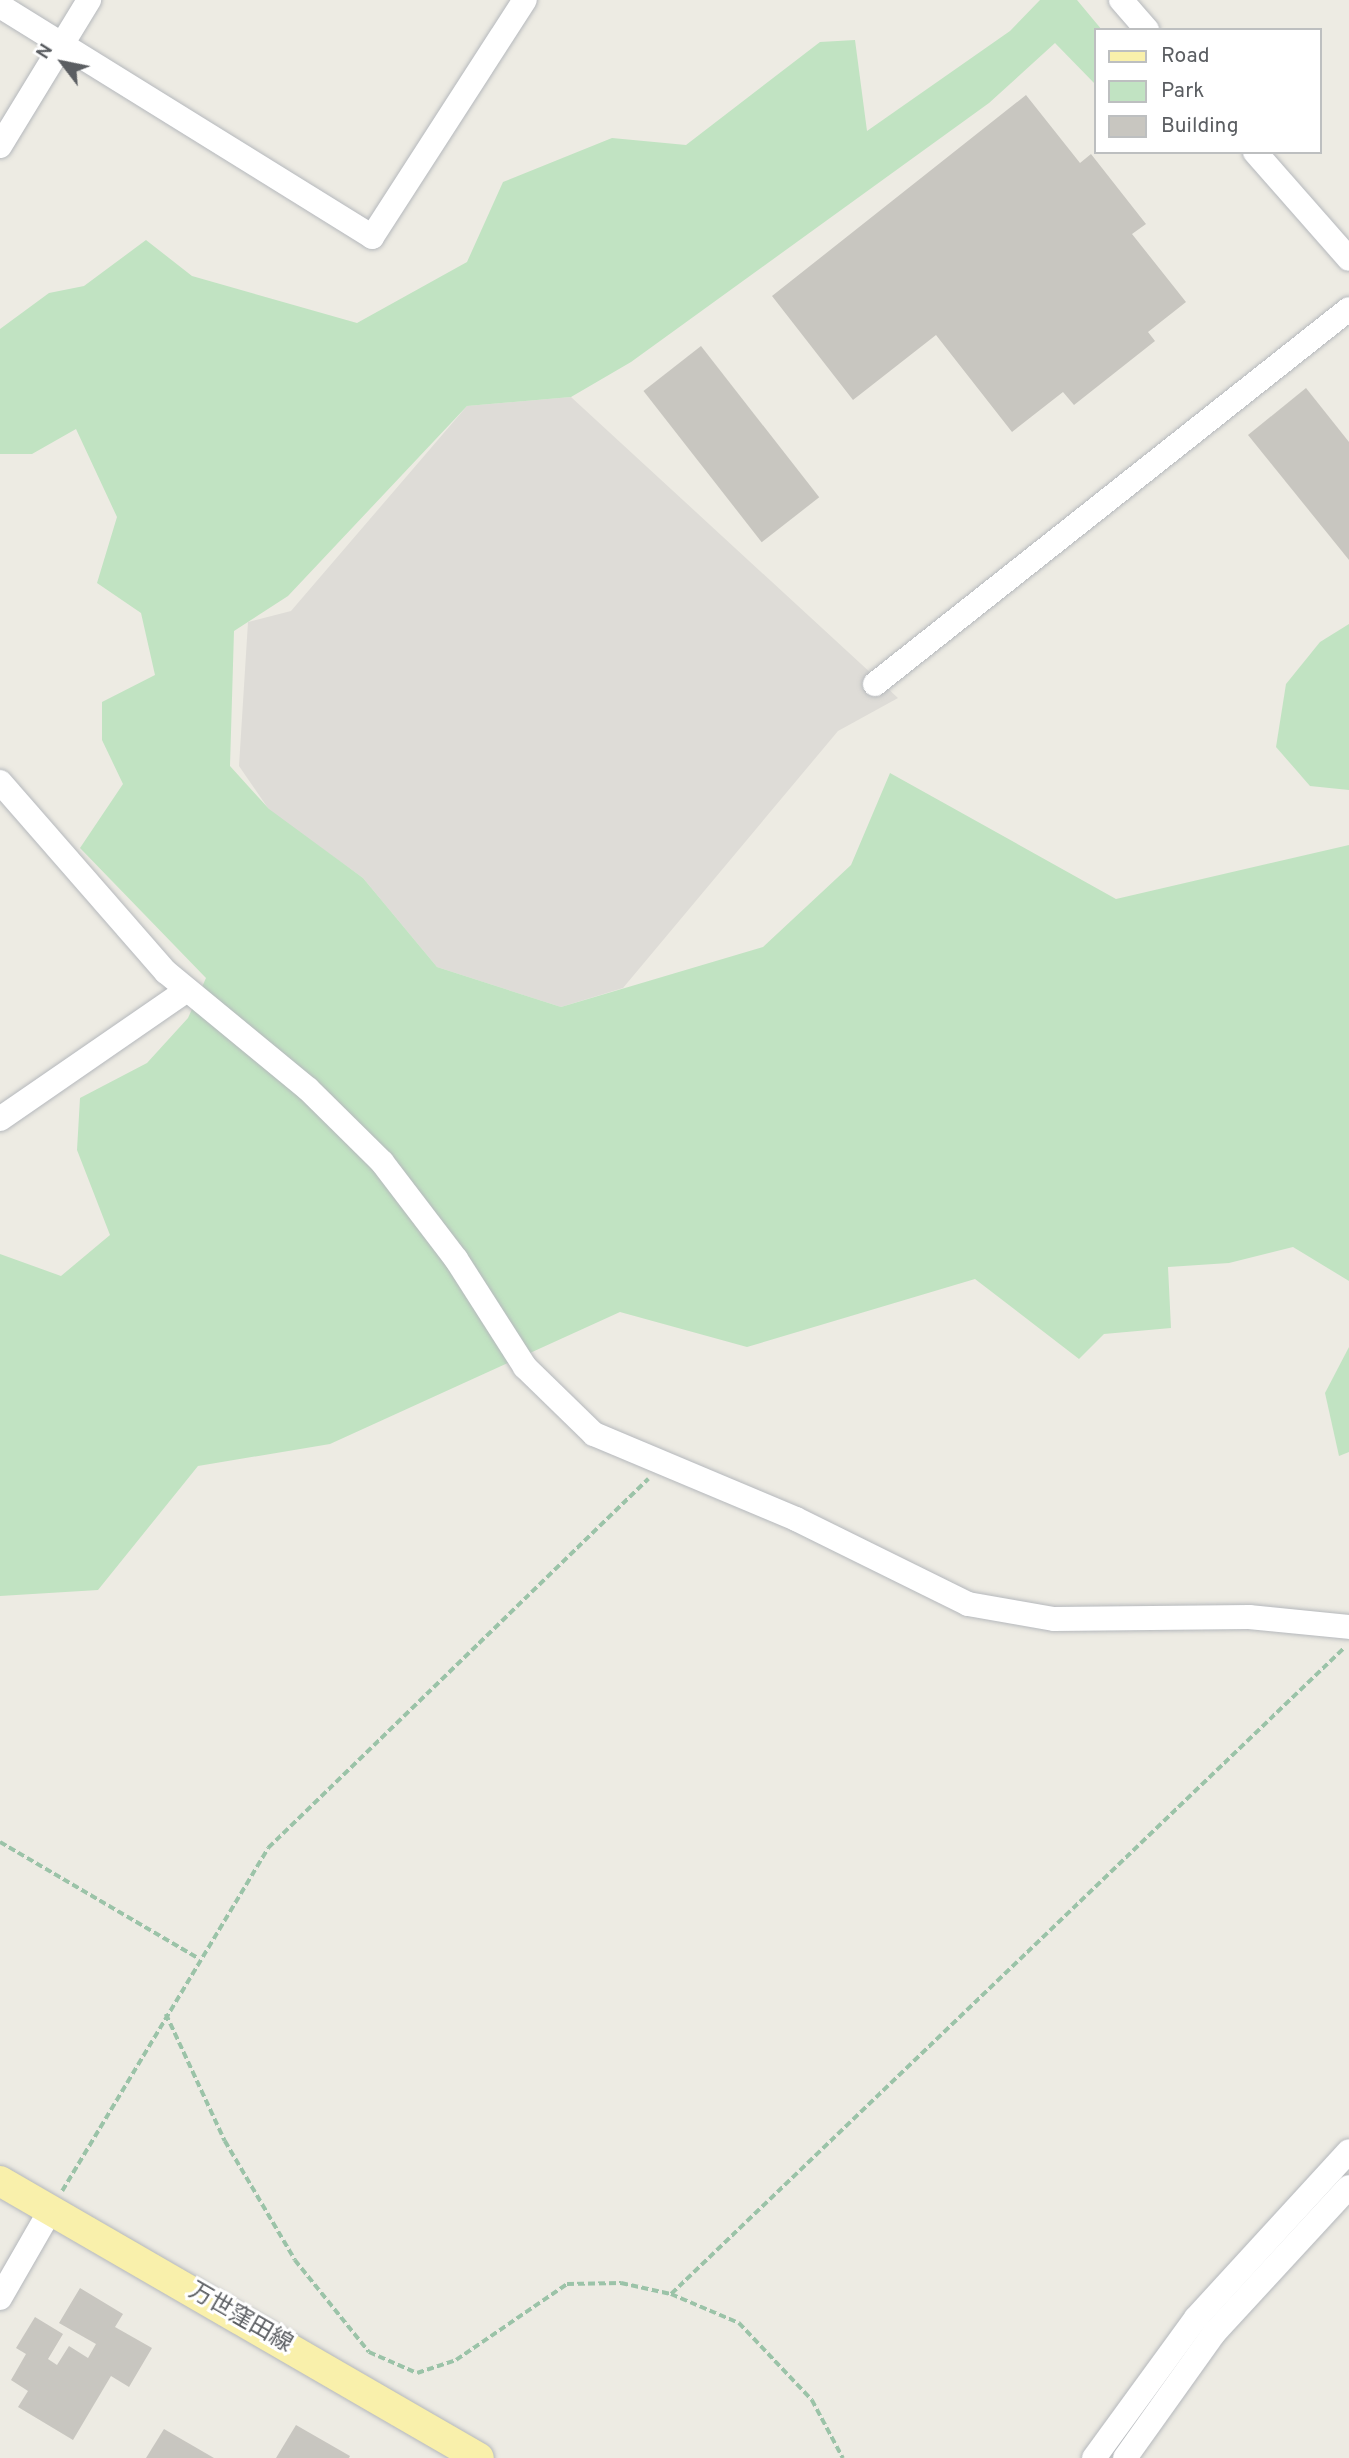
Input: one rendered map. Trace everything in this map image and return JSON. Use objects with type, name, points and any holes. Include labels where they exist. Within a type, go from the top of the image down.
[{"type":"main road","name":"万世窪田線","points":[[0,2181],[479,2458]]},
{"type":"street","points":[[0,146],[89,0]]},
{"type":"street","points":[[0,6],[372,237],[525,0]]},
{"type":"street","points":[[1121,0],[1145,28]]},
{"type":"street","points":[[1257,154],[1349,259]]},
{"type":"street","points":[[874,684],[1349,309]]},
{"type":"street","points":[[0,782],[187,990],[308,1089],[382,1162],[456,1259],[524,1367],[571,1418],[660,1467],[796,1519],[968,1604],[1054,1619],[1249,1617],[1349,1627]]},
{"type":"street","points":[[0,1119],[187,990]]},
{"type":"street","points":[[1094,2458],[1196,2318],[1349,2151]]},
{"type":"street","points":[[1125,2458],[1215,2332],[1349,2187]]},
{"type":"street","points":[[0,2298],[50,2211]]},
{"type":"path","points":[[50,2211],[198,1958],[268,1848],[660,1467]]},
{"type":"path","points":[[671,2294],[1349,1643]]},
{"type":"path","points":[[0,1842],[198,1958]]},
{"type":"path","points":[[166,2014],[225,2141],[295,2260],[351,2337],[401,2370],[427,2371],[456,2360],[568,2284],[621,2283],[671,2294],[739,2323],[812,2400],[843,2458]]},
{"type":"shaded area","points":[[571,397],[898,698],[838,731],[623,988],[561,1007],[437,967],[363,878],[270,811],[239,766],[248,622],[291,611],[467,406]]},
{"type":"green space","points":[[1040,0],[1077,0],[1100,28],[1094,28],[1094,83],[1055,43],[989,103],[631,362],[571,397],[467,406],[288,596],[234,631],[230,766],[269,809],[363,878],[437,967],[561,1007],[763,947],[851,865],[890,773],[1116,899],[1349,845],[1349,1281],[1293,1247],[1229,1263],[1168,1267],[1171,1328],[1104,1334],[1079,1359],[975,1279],[747,1347],[620,1312],[330,1444],[198,1466],[98,1590],[0,1596],[0,1254],[61,1276],[110,1235],[77,1150],[80,1098],[147,1063],[188,1018],[206,978],[80,848],[123,784],[102,740],[102,702],[155,675],[141,613],[97,583],[117,517],[76,429],[32,454],[0,454],[0,329],[49,293],[84,286],[146,240],[192,276],[357,323],[467,262],[503,182],[612,138],[686,145],[820,42],[855,40],[867,131],[1010,31]]},
{"type":"green space","points":[[1349,624],[1349,790],[1310,786],[1276,747],[1286,684],[1320,642]]},
{"type":"green space","points":[[1349,1347],[1349,1452],[1339,1456],[1325,1393]]},
{"type":"building","points":[[1026,95],[1080,163],[1091,154],[1146,224],[1132,234],[1186,302],[1148,332],[1155,341],[1074,405],[1063,392],[1012,432],[936,335],[853,400],[772,296]]},
{"type":"building","points":[[701,346],[819,497],[762,542],[643,391]]},
{"type":"building","points":[[1306,388],[1349,442],[1349,560],[1248,435]]},
{"type":"building","points":[[80,2288],[123,2314],[115,2327],[152,2348],[129,2387],[111,2376],[73,2440],[18,2407],[28,2391],[11,2380],[26,2354],[16,2348],[35,2317],[63,2334],[48,2359],[57,2365],[69,2346],[88,2358],[96,2344],[59,2323]]},
{"type":"building","points":[[296,2425],[350,2456],[349,2458],[276,2458]]},
{"type":"building","points":[[164,2429],[214,2458],[146,2458]]}]
